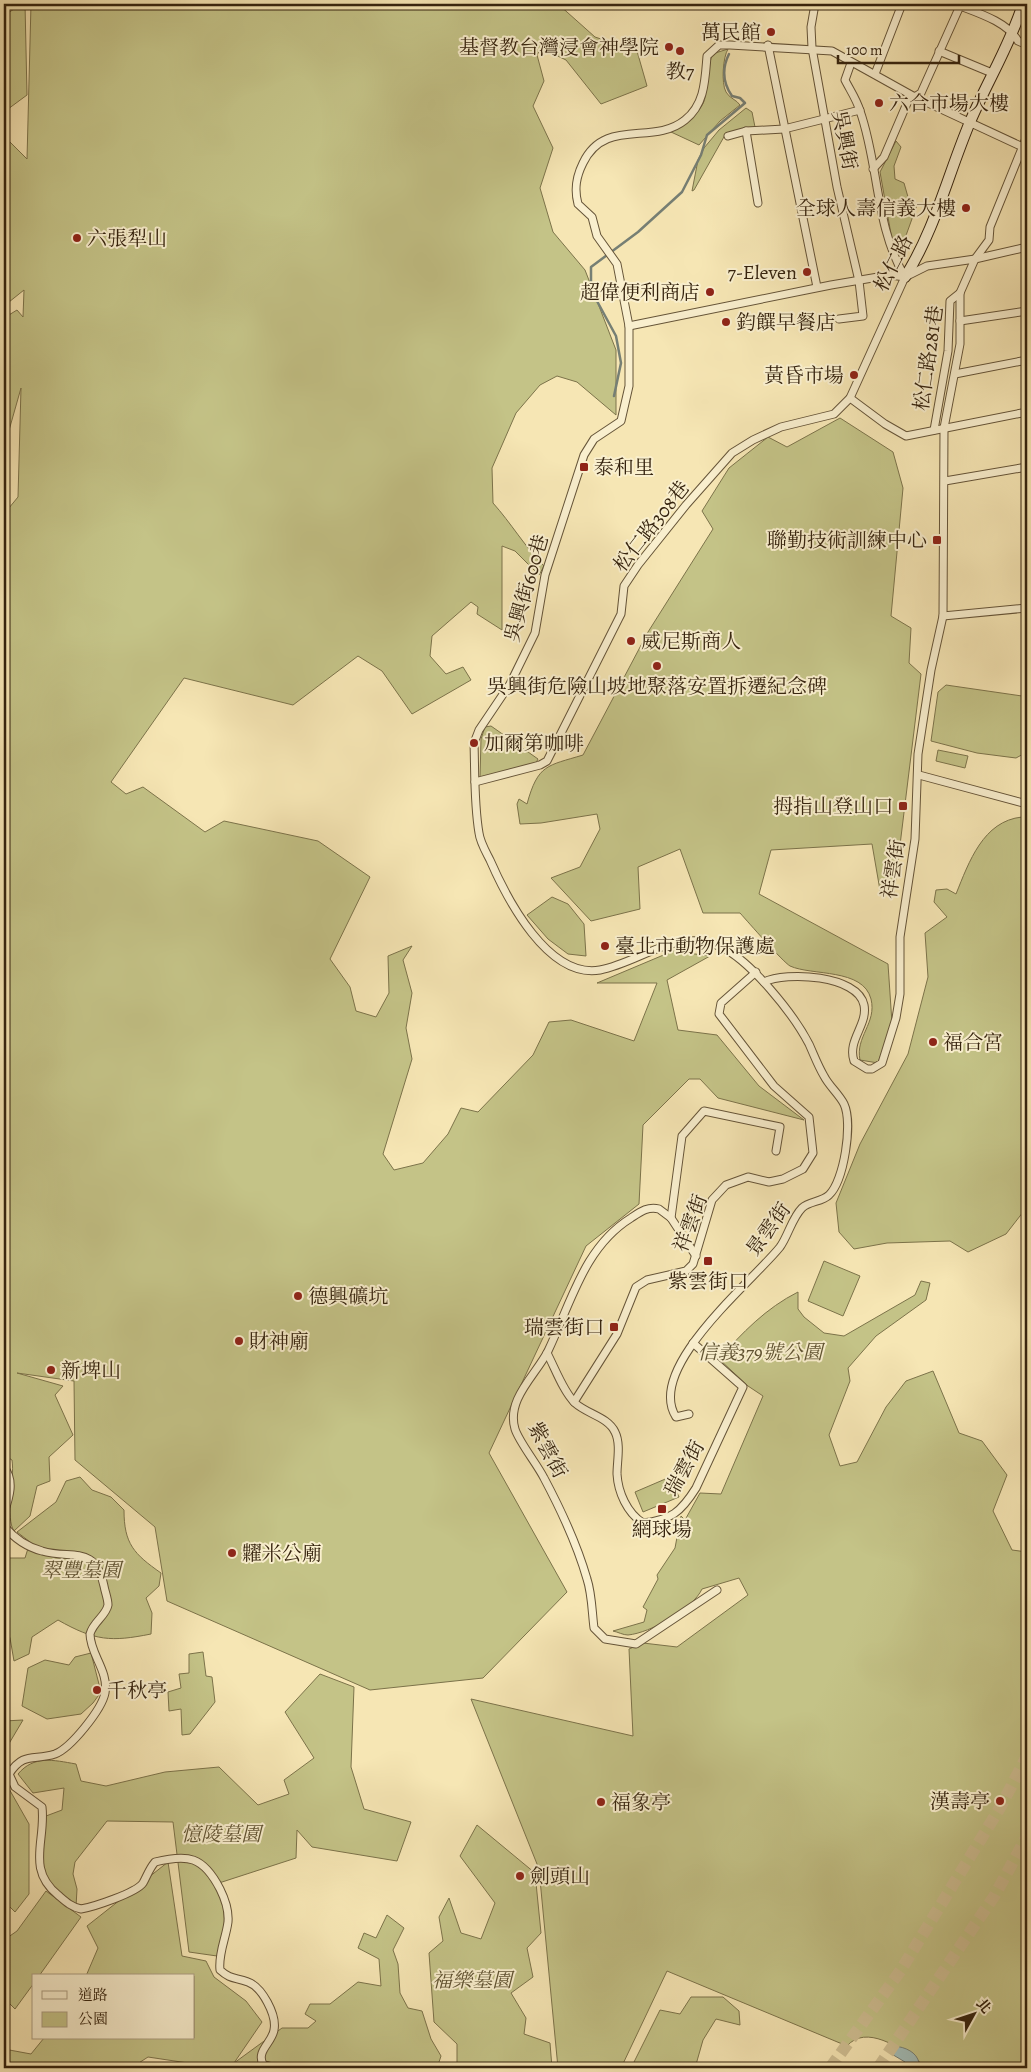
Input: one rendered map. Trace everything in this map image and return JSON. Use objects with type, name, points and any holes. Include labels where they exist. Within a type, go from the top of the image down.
[{"type":"street","name":"吳興街","points":[[815,4],[811,27],[812,48],[824,120],[859,281],[863,316],[839,319]]},
{"type":"street","points":[[875,74],[902,4]]},
{"type":"street","name":"松仁路","points":[[850,398],[905,277],[922,248],[970,122],[992,73],[1014,34],[1023,4]]},
{"type":"street","points":[[873,169],[884,157],[908,100],[921,92],[940,51],[957,5],[1006,27],[1014,34],[1018,41],[1027,45]]},
{"type":"street","name":"吳興街600巷","points":[[756,972],[727,950],[701,942],[674,942],[614,966],[597,970],[572,966],[557,958],[538,940],[501,884],[479,835],[474,743],[478,730],[510,684],[535,633],[544,575],[584,455],[594,439],[621,421],[629,386],[629,326],[617,264],[597,236],[592,217],[578,204],[576,195],[577,178],[585,159],[603,141],[629,133],[666,129],[685,120],[703,94],[707,56],[719,46],[768,46]]},
{"type":"street","points":[[817,287],[768,46],[832,51],[914,96],[1025,148]]},
{"type":"street","points":[[940,51],[992,73]]},
{"type":"street","points":[[851,63],[845,80],[860,110],[875,180],[896,262],[905,277]]},
{"type":"street","points":[[728,136],[746,131],[784,129],[860,110]]},
{"type":"street","points":[[746,131],[758,203]]},
{"type":"street","name":"松仁路281巷","points":[[934,430],[948,351],[950,301],[960,293],[974,260],[989,240],[990,227],[1025,148],[1027,136]]},
{"type":"street","points":[[629,326],[817,287],[890,275],[905,277],[927,266],[974,260],[1027,247]]},
{"type":"street","points":[[960,293],[960,344],[944,428],[943,616],[931,670],[918,754],[919,775],[1027,804]]},
{"type":"street","points":[[960,321],[1027,311]]},
{"type":"street","points":[[954,374],[1027,360]]},
{"type":"street","points":[[850,398],[885,424],[906,436],[1027,412]]},
{"type":"street","name":"松仁路308巷","points":[[476,782],[540,765],[547,761],[621,614],[624,586],[680,512],[732,453],[782,426],[834,414],[850,398]]},
{"type":"street","points":[[945,481],[1027,467]]},
{"type":"street","points":[[943,616],[1027,608]]},
{"type":"street","name":"祥雲街","points":[[764,982],[775,976],[798,976],[842,984],[855,991],[863,1001],[865,1013],[853,1045],[854,1061],[867,1069],[872,1069],[882,1063],[896,1018],[900,994],[900,937],[915,839],[919,775]]},
{"type":"street","name":"祥雲街","points":[[574,1402],[617,1334],[636,1286],[647,1280],[686,1271],[693,1264],[712,1200],[726,1186],[748,1177],[769,1182],[783,1179],[803,1169],[813,1153],[809,1117],[774,1086],[719,1014],[721,1004],[756,972]]},
{"type":"street","name":"景雲街","points":[[690,1414],[676,1416],[670,1408],[670,1398],[684,1355],[780,1247],[802,1208],[828,1196],[841,1171],[847,1140],[845,1106],[824,1077],[809,1044],[756,972]]},
{"type":"street","points":[[696,1256],[671,1218],[682,1136],[692,1128],[704,1111],[780,1127],[776,1151]]},
{"type":"street","name":"紫雲街","points":[[671,1218],[659,1209],[648,1208],[620,1225],[604,1240],[578,1282],[547,1353],[523,1388],[514,1411],[515,1429],[542,1472],[571,1534],[588,1580],[594,1628],[605,1639],[636,1644],[717,1590]]},
{"type":"street","name":"瑞雲街","points":[[547,1353],[574,1402],[586,1412],[608,1423],[615,1432],[619,1455],[617,1475],[626,1505],[633,1516],[643,1523],[666,1518],[677,1513],[696,1488],[743,1387],[693,1343]]},
{"type":"street","points":[[4,1467],[8,1473],[10,1484],[4,1513]]},
{"type":"street","points":[[4,1526],[11,1535],[30,1548],[44,1552],[80,1555],[94,1561],[102,1575],[108,1603],[106,1611],[90,1634],[104,1673],[105,1685],[105,1693],[93,1719],[56,1754],[29,1757],[16,1762],[9,1774],[15,1787],[42,1806],[43,1823],[39,1868],[44,1880],[48,1886],[74,1908],[81,1909],[133,1891],[143,1883],[147,1872],[154,1862],[186,1857],[206,1867],[214,1876],[227,1905],[228,1920],[218,1960],[220,1970],[229,1978],[246,1981],[256,1987],[268,2005],[276,2022],[274,2033],[260,2059],[263,2064],[274,2068]]},
{"type":"green space","points":[[21,4],[25,4],[27,95],[4,112],[4,16]]},
{"type":"green space","points":[[31,4],[558,4],[595,37],[637,51],[647,86],[601,104],[566,60],[541,48],[537,55],[544,81],[533,106],[553,148],[540,188],[553,232],[585,270],[616,350],[616,415],[577,382],[557,376],[540,385],[516,413],[492,468],[493,503],[544,566],[539,575],[515,551],[502,546],[502,630],[477,614],[478,607],[471,602],[432,636],[430,656],[446,674],[463,667],[471,680],[412,714],[382,671],[358,656],[293,705],[184,678],[111,782],[126,794],[143,787],[205,832],[224,821],[318,841],[370,877],[330,959],[350,987],[356,1011],[376,1017],[389,993],[388,956],[412,946],[403,960],[412,993],[406,1028],[412,1059],[383,1154],[394,1170],[423,1163],[448,1134],[461,1108],[478,1112],[533,1055],[549,1022],[571,1020],[634,1041],[657,983],[597,983],[673,951],[710,956],[667,980],[678,1030],[717,1035],[759,1086],[804,1120],[718,1098],[700,1079],[689,1079],[643,1125],[639,1204],[586,1246],[489,1453],[567,1592],[483,1678],[370,1690],[167,1601],[155,1527],[75,1460],[74,1381],[17,1373],[63,1386],[55,1395],[73,1435],[49,1457],[50,1481],[37,1486],[30,1516],[14,1531],[11,1525],[10,1508],[13,1468],[12,1460],[4,1455],[4,514],[18,497],[21,388],[4,448],[4,318],[17,310],[23,317],[24,290],[4,306],[4,144],[7,139],[27,159]]},
{"type":"green space","points":[[728,49],[723,70],[724,88],[727,94],[740,105],[720,121],[699,145],[671,132],[686,122],[701,107],[704,102],[712,54]]},
{"type":"green space","points":[[746,108],[752,112],[755,127],[725,135],[692,191],[698,160],[704,148],[719,130]]},
{"type":"green space","points":[[896,141],[901,147],[894,166],[895,179],[904,183],[908,197],[917,205],[900,252],[894,251],[880,172]]},
{"type":"green space","points":[[840,418],[893,452],[903,488],[891,616],[911,628],[909,663],[921,674],[894,894],[881,896],[872,844],[771,850],[759,894],[888,964],[892,1023],[878,1063],[860,1060],[860,1044],[869,1023],[872,1008],[871,999],[866,989],[858,982],[848,978],[790,966],[740,913],[703,913],[680,849],[638,867],[640,909],[591,921],[551,878],[580,867],[600,829],[597,814],[541,823],[520,824],[517,804],[519,799],[527,804],[535,781],[546,769],[552,765],[583,755],[648,632],[713,529],[702,511],[729,468],[768,437],[787,447]]},
{"type":"green space","points":[[946,685],[1022,696],[1026,707],[1023,727],[1027,752],[1016,758],[977,753],[931,741],[938,692]]},
{"type":"green space","points":[[491,726],[538,759],[536,763],[480,779],[481,739],[485,727]]},
{"type":"green space","points":[[938,750],[968,756],[965,768],[936,761]]},
{"type":"green space","points":[[1022,817],[1027,818],[1027,1207],[1006,1234],[968,1252],[950,1241],[887,1243],[854,1249],[839,1232],[836,1203],[860,1144],[908,1054],[928,977],[925,933],[947,917],[934,902],[936,890],[947,889],[956,894],[972,857],[987,835],[997,826],[1008,820]]},
{"type":"green space","points":[[552,897],[568,904],[584,924],[586,956],[568,954],[548,939],[527,915]]},
{"type":"green space","points":[[824,1261],[860,1276],[843,1316],[808,1301]]},
{"type":"green space","name":"信義379號公園","points":[[921,1281],[930,1283],[926,1300],[876,1336],[848,1368],[850,1381],[829,1435],[840,1466],[857,1462],[886,1407],[906,1381],[933,1371],[959,1433],[982,1441],[1007,1475],[993,1511],[1012,1550],[1027,1552],[1027,2068],[920,2068],[919,2061],[883,2040],[864,2037],[855,2040],[847,2046],[667,1971],[621,2068],[558,2068],[539,1869],[471,1699],[633,1736],[629,1649],[643,1643],[677,1647],[748,1595],[739,1578],[702,1589],[697,1597],[680,1612],[648,1630],[628,1635],[613,1631],[644,1622],[647,1610],[643,1607],[658,1579],[657,1575],[675,1548],[681,1516],[685,1520],[700,1493],[721,1494],[763,1396],[748,1386],[719,1359],[765,1313],[798,1292],[798,1309],[804,1317],[824,1333],[844,1336],[915,1295]]},
{"type":"green space","name":"翠豐墓園","points":[[80,1477],[92,1490],[111,1497],[124,1510],[126,1532],[132,1547],[137,1554],[161,1573],[159,1586],[146,1598],[152,1613],[151,1634],[114,1639],[103,1638],[83,1632],[58,1620],[32,1637],[29,1654],[14,1661],[10,1638],[4,1626],[4,1558],[25,1558],[30,1542],[17,1532],[56,1502],[66,1481]]},
{"type":"green space","points":[[670,1477],[679,1497],[643,1512],[635,1492]]},
{"type":"green space","points":[[203,1652],[206,1676],[212,1677],[215,1702],[190,1734],[182,1735],[181,1709],[169,1711],[168,1692],[181,1688],[179,1674],[189,1673],[189,1654]]},
{"type":"green space","points":[[91,1653],[101,1692],[81,1714],[47,1719],[22,1706],[28,1668],[45,1660],[69,1665],[75,1657]]},
{"type":"green space","name":"憶陵墓園","points":[[320,1674],[354,1687],[351,1767],[364,1809],[411,1822],[397,1861],[312,1847],[297,1830],[296,1858],[219,1883],[223,1902],[224,1928],[217,1956],[189,1952],[173,1822],[107,1821],[75,1862],[73,1874],[77,1889],[76,1907],[48,1891],[44,1884],[41,1865],[46,1816],[62,1810],[64,1788],[33,1793],[18,1774],[24,1768],[37,1761],[44,1760],[76,1764],[81,1781],[106,1786],[165,1772],[219,1767],[258,1805],[289,1794],[284,1780],[314,1758],[285,1712]]},
{"type":"green space","points":[[23,1720],[4,1752],[4,1721]]},
{"type":"green space","points":[[4,1780],[29,1824],[29,1894],[15,1912],[4,1901]]},
{"type":"green space","name":"福樂墓園","points":[[477,1825],[535,1873],[541,1933],[527,1948],[533,1977],[511,1993],[526,2018],[524,2034],[550,2043],[552,2068],[461,2068],[457,2063],[457,2044],[434,2022],[429,1953],[443,1941],[439,1917],[449,1898],[461,1933],[481,1939],[495,1903],[460,1856]]},
{"type":"green space","points":[[168,1862],[182,1956],[206,1961],[214,1977],[246,2001],[262,2022],[234,2063],[282,2028],[308,2028],[316,2021],[305,2014],[310,2004],[330,2004],[358,1982],[381,1986],[379,1959],[358,1948],[364,1933],[376,1938],[387,1915],[404,1928],[393,1950],[398,1964],[400,1993],[408,2008],[422,2011],[431,2039],[441,2056],[437,2068],[221,2068],[148,2057],[131,2068],[4,2068],[4,2049],[31,2054],[42,2040],[195,2040],[195,1974],[87,1974],[98,1948],[87,1926]]},
{"type":"green space","points":[[46,1891],[81,1917],[40,1974],[32,1974],[32,1986],[15,2009],[4,1998],[4,1940],[17,1931]]},
{"type":"green space","points":[[691,1997],[723,1997],[739,2011],[740,2025],[716,2019],[703,2040],[695,2068],[631,2068],[660,2010],[680,2014]]},
{"type":"water","points":[[894,2046],[910,2051],[916,2056],[919,2063],[905,2065],[905,2062],[890,2053]]},
{"type":"waterway","points":[[614,396],[621,363],[616,336],[591,290],[591,267],[638,232],[682,192],[701,155],[707,135],[745,103],[740,98],[732,96],[725,81],[724,70],[729,54]]},
{"type":"tunnel","points":[[830,2068],[901,1970],[1001,1806],[1027,1756]]},
{"type":"tunnel","points":[[878,2068],[995,1895],[1027,1836]]},
{"type":"place","name":"萬民館","points":[[771,32]]},
{"type":"place","name":"基督教台灣浸會神學院","points":[[669,47]]},
{"type":"place","name":"教7","points":[[680,51]]},
{"type":"place","name":"六合市場大樓","points":[[879,103]]},
{"type":"place","name":"全球人壽信義大樓","points":[[966,208]]},
{"type":"place","name":"六張犁山","points":[[77,238]]},
{"type":"place","name":"7-Eleven","points":[[807,272]]},
{"type":"place","name":"超偉便利商店","points":[[710,292]]},
{"type":"place","name":"鈞饌早餐店","points":[[726,322]]},
{"type":"place","name":"黃昏市場","points":[[854,375]]},
{"type":"place","name":"泰和里","points":[[584,467]]},
{"type":"place","name":"聯勤技術訓練中心","points":[[937,540]]},
{"type":"place","name":"威尼斯商人","points":[[631,641]]},
{"type":"place","name":"吳興街危險山坡地聚落安置拆遷紀念碑","points":[[657,666]]},
{"type":"place","name":"加爾第咖啡","points":[[474,743]]},
{"type":"place","name":"拇指山登山口","points":[[903,806]]},
{"type":"place","name":"臺北市動物保護處","points":[[605,946]]},
{"type":"place","name":"福合宮","points":[[933,1042]]},
{"type":"place","name":"紫雲街口","points":[[708,1261]]},
{"type":"place","name":"德興礦坑","points":[[298,1296]]},
{"type":"place","name":"瑞雲街口","points":[[614,1327]]},
{"type":"place","name":"財神廟","points":[[239,1341]]},
{"type":"place","name":"新埤山","points":[[51,1370]]},
{"type":"place","name":"網球場","points":[[662,1509]]},
{"type":"place","name":"糶米公廟","points":[[232,1553]]},
{"type":"place","name":"千秋亭","points":[[97,1690]]},
{"type":"place","name":"漢壽亭","points":[[1000,1801]]},
{"type":"place","name":"福象亭","points":[[601,1802]]},
{"type":"place","name":"劍頭山","points":[[520,1876]]}]
